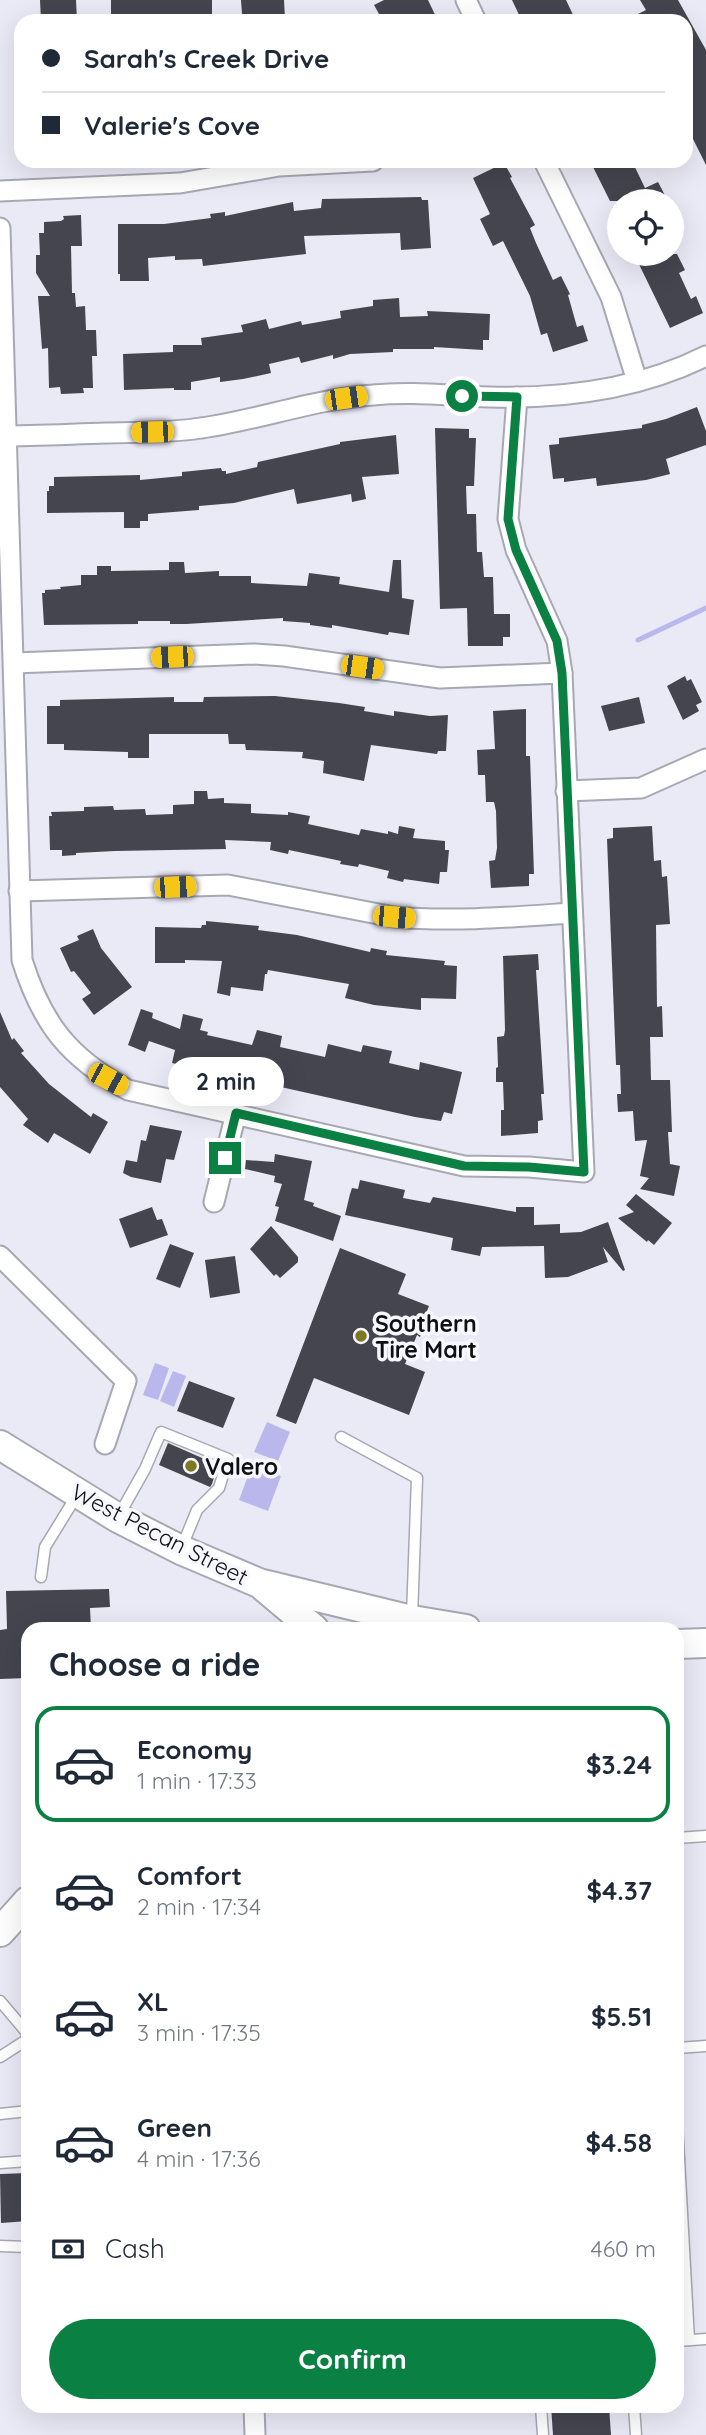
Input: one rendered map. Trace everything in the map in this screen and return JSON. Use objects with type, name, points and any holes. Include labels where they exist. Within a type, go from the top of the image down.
[{"type":"main road","name":"West Pecan Street","points":[[0,1445],[118,1518],[181,1550],[259,1583],[397,1622]]},
{"type":"main road","points":[[259,1583],[306,1622]]},
{"type":"main road","points":[[684,1644],[706,1643]]},
{"type":"main road","points":[[0,1932],[21,1909]]},
{"type":"street","points":[[0,191],[180,183],[267,168]]},
{"type":"street","points":[[547,168],[611,297],[637,381]]},
{"type":"street","points":[[0,228],[4,436],[14,663],[22,960],[32,992],[47,1021],[64,1042],[86,1063],[128,1090],[464,1166],[529,1167],[584,1172],[562,673],[557,641],[516,550],[508,519],[517,397]]},
{"type":"street","points":[[4,436],[202,428],[322,401],[408,392],[517,397],[590,392],[659,375],[706,356]]},
{"type":"street","points":[[14,663],[254,654],[440,678],[562,673]]},
{"type":"street","points":[[566,791],[641,788],[706,759]]},
{"type":"street","points":[[19,891],[228,885],[416,919],[447,921],[572,913]]},
{"type":"street","points":[[214,1202],[236,1113]]},
{"type":"street","points":[[0,1256],[126,1381],[105,1444]]},
{"type":"street","points":[[254,2413],[255,2435]]},
{"type":"lane","points":[[118,1518],[162,1432],[228,1459],[219,1488],[197,1510],[181,1550]]},
{"type":"lane","points":[[341,1437],[416,1478],[408,1622]]},
{"type":"lane","points":[[41,1577],[45,1547],[78,1494]]},
{"type":"lane","points":[[684,1837],[706,1836]]},
{"type":"lane","points":[[0,2001],[21,2026]]},
{"type":"lane","points":[[0,2057],[21,2044]]},
{"type":"lane","points":[[684,2048],[706,2046]]},
{"type":"lane","points":[[0,2114],[21,2112]]},
{"type":"lane","points":[[0,2163],[21,2162]]},
{"type":"lane","points":[[0,2246],[21,2247]]},
{"type":"lane","points":[[684,2249],[689,2340]]},
{"type":"lane","points":[[684,2340],[706,2339]]},
{"type":"lane","points":[[541,2413],[543,2435]]},
{"type":"lane","points":[[635,2413],[636,2435]]},
{"type":"water","points":[[155,1363],[169,1368],[158,1400],[143,1395]]},
{"type":"water","points":[[173,1371],[186,1376],[174,1407],[160,1401]]},
{"type":"water","points":[[267,1422],[290,1432],[278,1461],[254,1452]]},
{"type":"water","points":[[252,1465],[281,1476],[268,1511],[239,1500]]},
{"type":"building","points":[[40,0],[76,0],[77,14],[41,14]]},
{"type":"building","points":[[111,0],[212,0],[212,14],[111,14]]},
{"type":"building","points":[[241,0],[284,0],[285,14],[242,14]]},
{"type":"building","points":[[384,0],[428,0],[435,14],[379,14],[374,5]]},
{"type":"building","points":[[512,0],[566,0],[573,14],[519,14]]},
{"type":"building","points":[[640,0],[678,0],[686,14],[638,14],[646,10]]},
{"type":"building","points":[[693,27],[706,50],[706,165],[693,139]]},
{"type":"building","points":[[494,168],[507,168],[535,225],[530,228],[553,280],[561,276],[570,294],[568,295],[577,327],[583,325],[588,341],[553,352],[547,333],[541,335],[530,296],[503,241],[493,246],[480,219],[490,214],[473,178]]},
{"type":"building","points":[[594,168],[635,168],[645,188],[658,182],[662,189],[607,189],[607,195]]},
{"type":"building","points":[[421,197],[422,200],[428,200],[431,248],[401,250],[400,233],[304,236],[306,254],[203,266],[202,259],[175,260],[175,256],[148,258],[149,281],[120,281],[118,274],[118,224],[164,224],[211,218],[210,214],[225,212],[225,216],[293,202],[294,211],[321,208],[322,199]]},
{"type":"building","points":[[81,215],[82,246],[71,246],[72,293],[75,293],[76,307],[85,306],[86,330],[96,330],[97,356],[92,356],[93,388],[83,388],[84,393],[61,394],[60,387],[49,388],[48,348],[42,349],[38,296],[50,296],[36,273],[36,255],[40,255],[39,233],[44,233],[44,222],[61,221],[63,216]]},
{"type":"building","points":[[640,266],[683,266],[685,270],[679,273],[691,299],[696,296],[703,313],[670,328]]},
{"type":"building","points":[[399,298],[400,317],[428,316],[427,311],[490,314],[489,340],[483,340],[483,350],[434,347],[393,349],[393,352],[350,354],[333,359],[333,355],[301,363],[299,357],[269,364],[271,373],[220,382],[220,377],[191,382],[191,390],[124,390],[123,354],[173,352],[173,345],[202,345],[201,338],[243,332],[241,325],[266,319],[269,329],[301,321],[302,325],[341,318],[340,311],[373,306],[373,300]]},
{"type":"building","points":[[697,407],[706,431],[706,445],[666,459],[670,474],[597,486],[596,478],[564,482],[564,478],[553,479],[549,445],[559,444],[559,438],[642,428],[642,425]]},
{"type":"building","points":[[435,428],[469,429],[469,438],[476,438],[474,486],[466,486],[467,514],[476,514],[477,552],[482,552],[484,577],[493,577],[494,614],[510,614],[510,637],[503,637],[503,646],[468,646],[467,608],[440,609]]},
{"type":"building","points":[[396,435],[399,474],[362,477],[366,499],[352,502],[351,494],[297,504],[294,489],[234,503],[199,506],[199,510],[148,514],[148,521],[140,521],[140,528],[124,528],[124,512],[47,513],[47,491],[49,486],[54,486],[54,477],[140,475],[140,480],[182,476],[182,472],[221,468],[226,474],[257,467],[258,462],[340,442]]},
{"type":"building","points":[[393,560],[401,560],[402,598],[414,600],[409,635],[389,632],[388,635],[332,625],[332,628],[283,621],[283,618],[186,624],[138,621],[138,624],[44,625],[42,593],[45,593],[45,590],[81,585],[81,575],[97,575],[97,566],[111,566],[111,571],[169,570],[169,562],[184,562],[185,573],[219,571],[219,576],[251,576],[251,583],[307,586],[309,573],[340,577],[339,584],[389,592]]},
{"type":"building","points":[[685,676],[687,681],[691,679],[702,702],[696,705],[699,711],[683,720],[667,686]]},
{"type":"building","points":[[275,696],[365,707],[364,711],[394,716],[394,711],[430,716],[448,715],[446,751],[438,751],[437,754],[371,745],[364,781],[323,773],[324,761],[302,758],[303,752],[246,750],[245,744],[229,744],[228,734],[149,734],[149,758],[128,758],[128,752],[64,750],[64,744],[47,744],[47,706],[60,706],[60,700],[174,697],[174,702],[203,702],[204,697]]},
{"type":"building","points":[[639,697],[645,723],[609,731],[601,706]]},
{"type":"building","points":[[526,709],[526,756],[530,756],[534,874],[529,874],[529,886],[491,888],[489,861],[495,860],[497,848],[496,811],[494,802],[486,802],[485,775],[478,775],[477,750],[495,749],[493,711]]},
{"type":"building","points":[[194,791],[207,791],[208,799],[224,798],[224,803],[251,804],[251,813],[288,815],[288,812],[310,816],[308,824],[359,835],[361,829],[398,834],[399,826],[415,829],[413,838],[445,841],[445,850],[449,850],[447,872],[440,872],[439,884],[404,879],[403,882],[387,878],[389,871],[359,864],[358,867],[340,864],[341,861],[289,850],[288,854],[270,850],[271,842],[225,840],[226,849],[115,851],[62,856],[62,850],[50,850],[51,812],[84,811],[84,807],[113,806],[114,810],[145,809],[146,815],[173,814],[173,805],[194,804]]},
{"type":"building","points":[[652,826],[654,861],[661,860],[662,877],[667,876],[670,924],[656,925],[657,1007],[662,1006],[663,1037],[650,1037],[651,1080],[670,1080],[670,1164],[680,1166],[674,1196],[640,1189],[649,1178],[640,1176],[647,1140],[635,1141],[633,1111],[618,1112],[617,1094],[621,1094],[620,1065],[616,1065],[607,839],[613,838],[613,828]]},
{"type":"building","points":[[206,921],[259,926],[258,930],[297,935],[370,952],[371,948],[387,951],[386,955],[445,961],[444,965],[457,966],[456,999],[421,998],[421,1010],[374,1005],[345,998],[349,984],[268,970],[263,991],[231,987],[230,996],[217,993],[222,961],[185,960],[185,963],[155,963],[155,927],[201,928],[206,925]]},
{"type":"building","points":[[93,929],[101,948],[132,987],[94,1015],[82,999],[91,993],[74,971],[71,972],[60,948],[79,940],[77,936]]},
{"type":"building","points":[[538,954],[539,970],[536,970],[544,1094],[541,1094],[543,1120],[538,1121],[538,1133],[501,1136],[503,1082],[496,1082],[496,1068],[497,1037],[504,1036],[505,1030],[503,956]]},
{"type":"building","points":[[141,1009],[153,1013],[152,1018],[180,1029],[183,1014],[203,1019],[200,1030],[208,1032],[207,1035],[252,1045],[257,1030],[282,1036],[280,1047],[325,1057],[328,1044],[361,1052],[363,1045],[392,1051],[389,1063],[419,1070],[420,1062],[462,1072],[452,1114],[444,1112],[441,1121],[415,1117],[245,1079],[245,1076],[172,1063],[175,1050],[149,1041],[145,1052],[128,1045]]},
{"type":"building","points":[[0,1012],[12,1040],[14,1038],[24,1051],[21,1053],[49,1084],[91,1117],[93,1113],[108,1122],[90,1154],[54,1133],[48,1143],[23,1125],[28,1119],[0,1087]]},
{"type":"building","points":[[150,1125],[182,1131],[174,1160],[166,1159],[161,1183],[123,1173],[126,1160],[137,1162],[141,1140],[146,1141]]},
{"type":"building","points":[[275,1154],[312,1161],[304,1200],[341,1216],[333,1241],[275,1221],[279,1207],[275,1206],[282,1184],[274,1182],[275,1176],[245,1169],[246,1160],[274,1162]]},
{"type":"building","points":[[360,1180],[405,1190],[403,1198],[430,1203],[433,1197],[516,1212],[516,1207],[534,1207],[534,1225],[560,1224],[560,1233],[581,1232],[608,1222],[625,1270],[623,1271],[603,1247],[608,1262],[568,1277],[545,1278],[544,1246],[482,1247],[480,1256],[451,1250],[453,1238],[345,1215],[352,1188],[358,1189]]},
{"type":"building","points":[[636,1194],[672,1223],[654,1245],[618,1218],[634,1212],[626,1205]]},
{"type":"building","points":[[152,1207],[157,1220],[162,1219],[168,1235],[130,1248],[119,1219]]},
{"type":"building","points":[[271,1226],[298,1257],[298,1262],[280,1278],[276,1274],[274,1276],[250,1249]]},
{"type":"building","points":[[170,1244],[194,1253],[180,1288],[156,1279]]},
{"type":"building","name":"Southern Tire Mart","points":[[340,1248],[406,1274],[398,1294],[429,1306],[425,1316],[428,1317],[420,1337],[417,1335],[405,1364],[425,1372],[409,1415],[314,1378],[296,1424],[276,1416]]},
{"type":"building","points":[[235,1256],[240,1293],[210,1298],[205,1260]]},
{"type":"building","points":[[189,1381],[235,1398],[223,1428],[177,1411]]},
{"type":"building","name":"Valero","points":[[168,1443],[218,1465],[210,1487],[159,1465]]},
{"type":"building","points":[[109,1589],[110,1607],[90,1608],[91,1622],[21,1622],[21,1678],[0,1679],[0,1630],[7,1629],[6,1591]]},
{"type":"building","points":[[21,2173],[21,2222],[1,2223],[0,2174]]},
{"type":"building","points":[[551,2413],[609,2413],[611,2435],[553,2435]]},
{"type":"waterway","points":[[638,640],[706,608]]},
{"type":"place","name":"Southern Tire Mart","points":[[361,1336]]},
{"type":"place","name":"Valero","points":[[191,1466]]},
{"type":"route","points":[[225,1158],[236,1113],[464,1166],[529,1167],[584,1172],[562,673],[557,641],[516,550],[508,519],[517,397],[462,396]]}]
